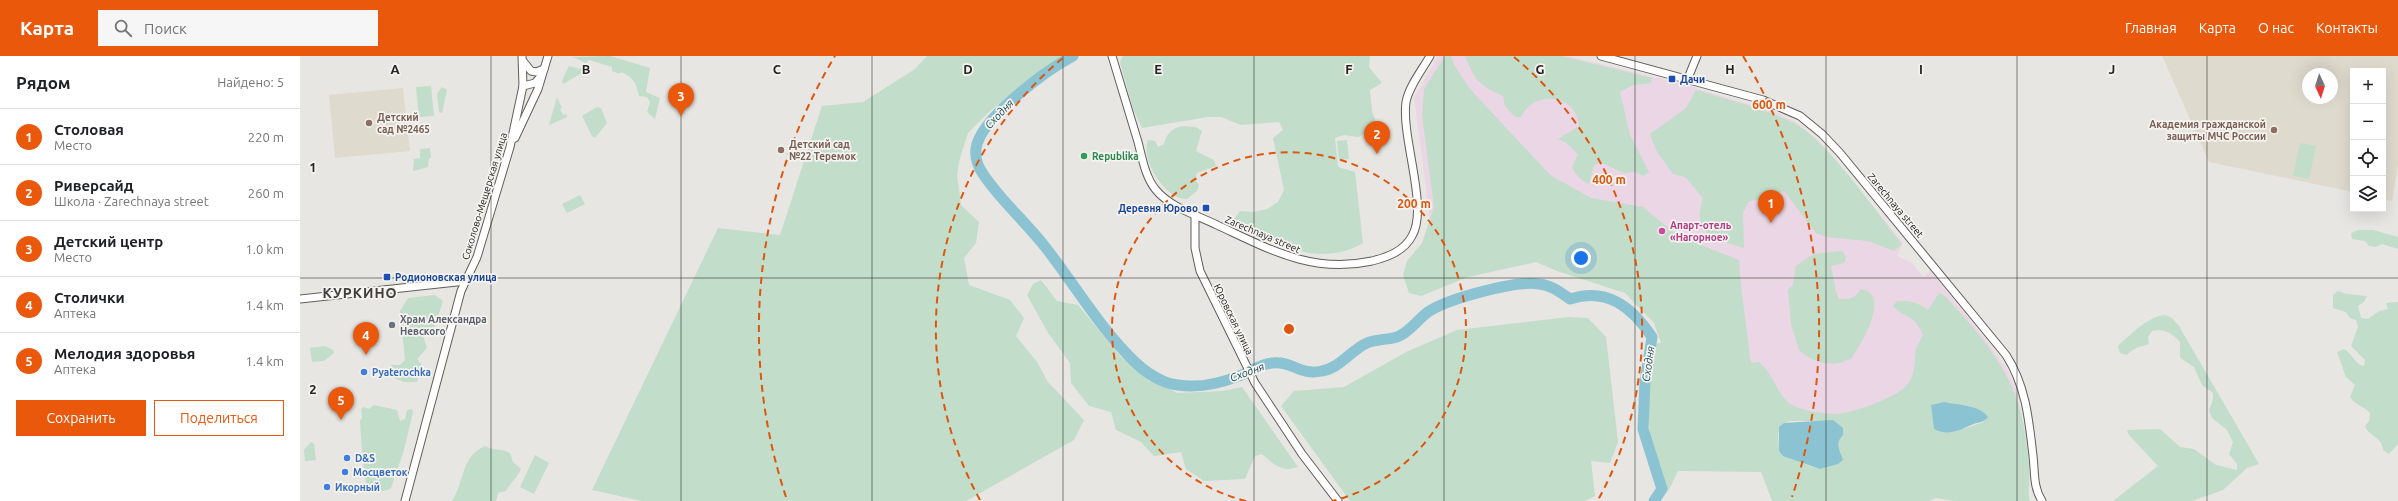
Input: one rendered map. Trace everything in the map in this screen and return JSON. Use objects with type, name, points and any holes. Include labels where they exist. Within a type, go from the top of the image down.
[{"type":"main road","points":[[510,147],[532,103],[548,56]]},
{"type":"main road","name":"Zarechnaya street","points":[[1112,56],[1151,184],[1167,200],[1195,214],[1293,258],[1311,263],[1358,263],[1390,256],[1400,250],[1413,234],[1418,217],[1406,123],[1406,100],[1412,86],[1430,56]]},
{"type":"main road","name":"Zarechnaya street","points":[[1601,56],[1688,78],[1784,107],[1809,122],[1844,158],[2001,349],[2016,372],[2022,386],[2030,424],[2035,487],[2042,501]]},
{"type":"main road","points":[[1688,78],[1697,56]]},
{"type":"main road","points":[[522,57],[524,65],[531,71],[536,72],[544,69]]},
{"type":"main road","name":"Соколово-Мещерская улица","points":[[404,501],[461,291],[477,257],[510,147],[523,86],[522,57]]},
{"type":"main road","points":[[523,86],[535,83],[544,69]]},
{"type":"main road","name":"Юровская улица","points":[[1195,214],[1195,248],[1200,271],[1255,383],[1302,454],[1338,501]]},
{"type":"main road","points":[[300,299],[466,281]]},
{"type":"shaded area","name":"Апарт-отель «Нагорное»","points":[[1438,56],[1567,56],[1679,83],[1777,113],[1794,121],[1815,137],[1835,159],[1903,243],[1897,256],[1912,263],[1923,277],[1930,271],[1983,336],[2006,368],[2014,384],[2018,398],[2016,407],[1873,416],[1783,416],[1598,257],[1431,256],[1429,212],[1414,98]]},
{"type":"shaded area","name":"Академия гражданской защиты МЧС России","points":[[2162,56],[2398,56],[2398,165],[2392,201],[2386,200],[2386,68],[2350,68],[2350,191],[2209,162]]},
{"type":"shaded area","name":"Детский сад №2465","points":[[403,88],[410,151],[335,158],[329,95]]},
{"type":"green space","points":[[610,56],[650,68],[646,92],[660,98],[655,119],[647,112],[650,102],[647,97],[639,96],[636,85],[632,79],[621,72],[619,74],[612,71],[612,67],[589,60],[586,63],[573,57]]},
{"type":"green space","points":[[927,56],[1069,56],[1029,79],[990,111],[968,133],[960,158],[957,175],[961,205],[979,222],[976,243],[964,258],[969,285],[1010,300],[1024,318],[1016,336],[1037,362],[1048,382],[1084,420],[1074,440],[966,501],[642,501],[592,490],[718,228],[780,235],[822,106],[863,102],[915,69]]},
{"type":"green space","points":[[1123,56],[1370,56],[1369,67],[1382,83],[1370,90],[1372,111],[1375,119],[1370,132],[1358,137],[1344,135],[1335,138],[1338,167],[1355,172],[1363,243],[1352,249],[1340,252],[1316,254],[1280,245],[1232,222],[1240,211],[1253,212],[1267,209],[1278,202],[1284,190],[1273,138],[1283,130],[1279,122],[1241,125],[1221,117],[1208,117],[1142,128],[1133,109],[1120,62]]},
{"type":"green space","points":[[1445,56],[1451,56],[1454,65],[1470,89],[1550,175],[1591,198],[1643,207],[1678,236],[1739,260],[1750,360],[1752,363],[1759,362],[1764,367],[1784,398],[1798,408],[1825,413],[1843,413],[1884,400],[1901,390],[1906,386],[1912,377],[1916,349],[1923,335],[1917,323],[1893,306],[1897,301],[1906,301],[1914,302],[1928,310],[1939,293],[1945,296],[1982,339],[1993,354],[2012,386],[2026,437],[2029,460],[2030,501],[1954,501],[1936,498],[1929,501],[1772,501],[1761,472],[1678,471],[1668,492],[1660,464],[1651,444],[1648,418],[1648,385],[1654,344],[1661,343],[1654,323],[1625,293],[1557,271],[1536,262],[1468,277],[1421,296],[1409,293],[1403,275],[1407,261],[1422,243],[1434,207],[1422,115],[1424,89]],"holes":[[[1944,402],[1957,405],[1984,422],[1966,428],[1934,429],[1931,405]],[[1790,421],[1812,421],[1838,440],[1837,446],[1841,453],[1828,467],[1820,468],[1802,463],[1779,451],[1778,433],[1784,423]]]},
{"type":"green space","points":[[1465,56],[1561,56],[1652,78],[1651,83],[1633,85],[1620,92],[1630,135],[1649,172],[1644,176],[1634,172],[1624,173],[1602,163],[1594,165],[1589,184],[1583,181],[1572,167],[1578,154],[1565,142],[1558,139],[1579,126],[1576,115],[1571,107],[1554,99],[1544,99],[1535,102],[1527,108],[1521,117],[1515,117],[1505,106],[1503,96],[1488,89],[1475,77]]},
{"type":"green space","points":[[569,66],[584,70],[584,72],[563,84],[562,81]]},
{"type":"green space","points":[[431,86],[434,116],[419,117],[416,87]]},
{"type":"green space","points":[[442,87],[447,90],[442,113],[439,112],[437,94]]},
{"type":"green space","points":[[1696,90],[1769,112],[1792,122],[1805,131],[1820,143],[1835,159],[1902,244],[1894,251],[1868,241],[1826,237],[1816,233],[1784,191],[1761,199],[1749,201],[1743,213],[1744,248],[1708,234],[1700,221],[1700,211],[1703,198],[1685,177],[1673,174],[1656,150],[1650,134],[1686,108]]},
{"type":"green space","points":[[557,97],[562,108],[560,109],[563,115],[566,114],[567,117],[549,125]]},
{"type":"green space","points":[[597,107],[601,108],[607,123],[595,138],[592,136],[582,116]]},
{"type":"green space","points":[[1182,126],[1196,127],[1202,131],[1196,151],[1214,160],[1216,166],[1197,173],[1195,180],[1199,185],[1197,191],[1187,199],[1179,198],[1170,193],[1163,186],[1151,167],[1146,148],[1148,140],[1155,141],[1158,147],[1164,144],[1166,137],[1170,132],[1175,128]]},
{"type":"green space","points":[[1347,140],[1349,159],[1339,160],[1337,141]]},
{"type":"green space","points":[[2300,143],[2316,146],[2309,179],[2293,176]]},
{"type":"green space","points":[[430,148],[431,158],[429,158],[428,167],[413,171],[414,159],[420,158],[420,149]]},
{"type":"green space","points":[[580,195],[585,204],[567,213],[562,204]]},
{"type":"green space","points":[[2358,230],[2373,230],[2398,237],[2398,249],[2382,244],[2376,247],[2369,246],[2365,241],[2352,239],[2351,233]]},
{"type":"green space","points":[[1842,251],[1846,257],[1844,263],[1831,266],[1836,292],[1839,299],[1852,298],[1861,289],[1870,293],[1874,300],[1874,310],[1872,320],[1862,342],[1852,358],[1832,364],[1811,359],[1799,350],[1791,324],[1788,290],[1793,285],[1796,266],[1813,254]]},
{"type":"green space","points":[[1041,280],[1057,301],[1078,305],[1120,356],[1147,377],[1177,393],[1223,391],[1242,387],[1298,467],[1292,469],[1282,468],[1274,464],[1262,454],[1255,456],[1245,479],[1204,481],[1186,469],[1181,452],[1154,456],[1141,442],[1116,430],[1111,412],[1089,406],[1071,383],[1070,363],[1048,333],[1027,295],[1033,284]]},
{"type":"green space","points":[[2338,291],[2346,294],[2367,296],[2364,302],[2358,306],[2361,318],[2368,319],[2379,311],[2388,309],[2386,303],[2398,302],[2398,444],[2389,454],[2383,450],[2378,439],[2367,430],[2365,426],[2369,421],[2370,413],[2354,402],[2350,397],[2355,385],[2346,377],[2337,352],[2344,349],[2358,363],[2364,366],[2365,360],[2351,346],[2358,327],[2356,320],[2350,318],[2346,312],[2333,308],[2333,295]]},
{"type":"green space","points":[[435,295],[443,301],[435,326],[422,333],[427,348],[417,359],[422,365],[417,382],[404,382],[394,378],[391,365],[400,365],[405,360],[400,311],[408,298]]},
{"type":"green space","points":[[2165,315],[2172,318],[2179,326],[2259,464],[2247,468],[2223,490],[2192,501],[2113,501],[2158,466],[2129,435],[2127,430],[2160,429],[2180,447],[2194,449],[2216,465],[2237,470],[2237,464],[2229,454],[2233,442],[2227,430],[2212,418],[2209,411],[2213,399],[2213,393],[2202,385],[2194,367],[2181,358],[2180,342],[2177,339],[2164,331],[2156,330],[2152,331],[2148,337],[2149,344],[2136,348],[2126,355],[2120,353],[2118,346],[2134,332],[2146,322]]},
{"type":"green space","points":[[1568,317],[1588,318],[1606,337],[1618,442],[1610,463],[1591,461],[1595,496],[1585,501],[1350,501],[1281,406],[1294,391],[1344,387],[1406,352],[1457,330]]},
{"type":"green space","points":[[325,346],[333,350],[334,353],[324,361],[312,362],[310,348]]},
{"type":"green space","points":[[374,405],[397,410],[400,421],[405,419],[407,410],[412,409],[413,412],[404,450],[391,488],[388,490],[370,493],[364,469],[360,420],[362,418],[361,409],[364,407],[369,409]]},
{"type":"green space","points":[[311,442],[314,444],[316,460],[305,461],[304,450]]},
{"type":"green space","points":[[485,446],[504,450],[510,453],[513,462],[521,469],[506,491],[498,493],[496,501],[452,501],[471,456]]},
{"type":"green space","points":[[535,455],[549,463],[534,494],[520,487]]},
{"type":"water","points":[[1944,402],[1980,410],[1988,417],[1957,431],[1939,431],[1934,429],[1931,405]]},
{"type":"water","points":[[1833,420],[1843,428],[1843,435],[1838,444],[1843,460],[1838,464],[1820,469],[1783,456],[1779,451],[1779,427],[1784,423]]},
{"type":"waterway","name":"Сходня","points":[[1073,56],[1047,72],[1016,96],[1001,110],[980,137],[976,149],[976,159],[981,171],[990,184],[1046,248],[1111,336],[1142,368],[1165,382],[1183,386],[1221,382],[1263,365],[1272,363],[1286,364],[1308,372],[1322,371],[1340,363],[1367,343],[1401,335],[1428,312],[1465,296],[1515,285],[1539,284],[1551,287],[1570,299],[1583,296],[1607,298],[1617,302],[1627,309],[1636,317],[1652,337],[1645,382],[1643,429],[1662,489],[1654,501]]},
{"type":"place","name":"Дачи","points":[[1672,79]]},
{"type":"place","name":"Детский центр","points":[[681,116]]},
{"type":"place","name":"Детский сад №2465","points":[[369,123]]},
{"type":"place","name":"Академия гражданской защиты МЧС России","points":[[2274,130]]},
{"type":"place","name":"Детский сад №22 Теремок","points":[[781,150]]},
{"type":"place","name":"Риверсайд","points":[[1377,154]]},
{"type":"place","name":"Republika","points":[[1084,156]]},
{"type":"place","name":"Деревня Юрово","points":[[1206,208]]},
{"type":"place","name":"Столовая","points":[[1771,223]]},
{"type":"place","name":"Апарт-отель «Нагорное»","points":[[1662,231]]},
{"type":"place","name":"Родионовская улица","points":[[387,277]]},
{"type":"place","name":"Храм Александра Невского","points":[[392,325]]},
{"type":"place","name":"Столички","points":[[366,355]]},
{"type":"place","name":"Pyaterochka","points":[[364,372]]},
{"type":"place","name":"Мелодия здоровья","points":[[341,420]]},
{"type":"place","name":"D&S","points":[[347,458]]},
{"type":"place","name":"Мосцветок","points":[[345,472]]},
{"type":"place","name":"Икорный","points":[[327,487]]},
{"type":"district","name":"КУРКИНО","points":[[360,293]]}]
